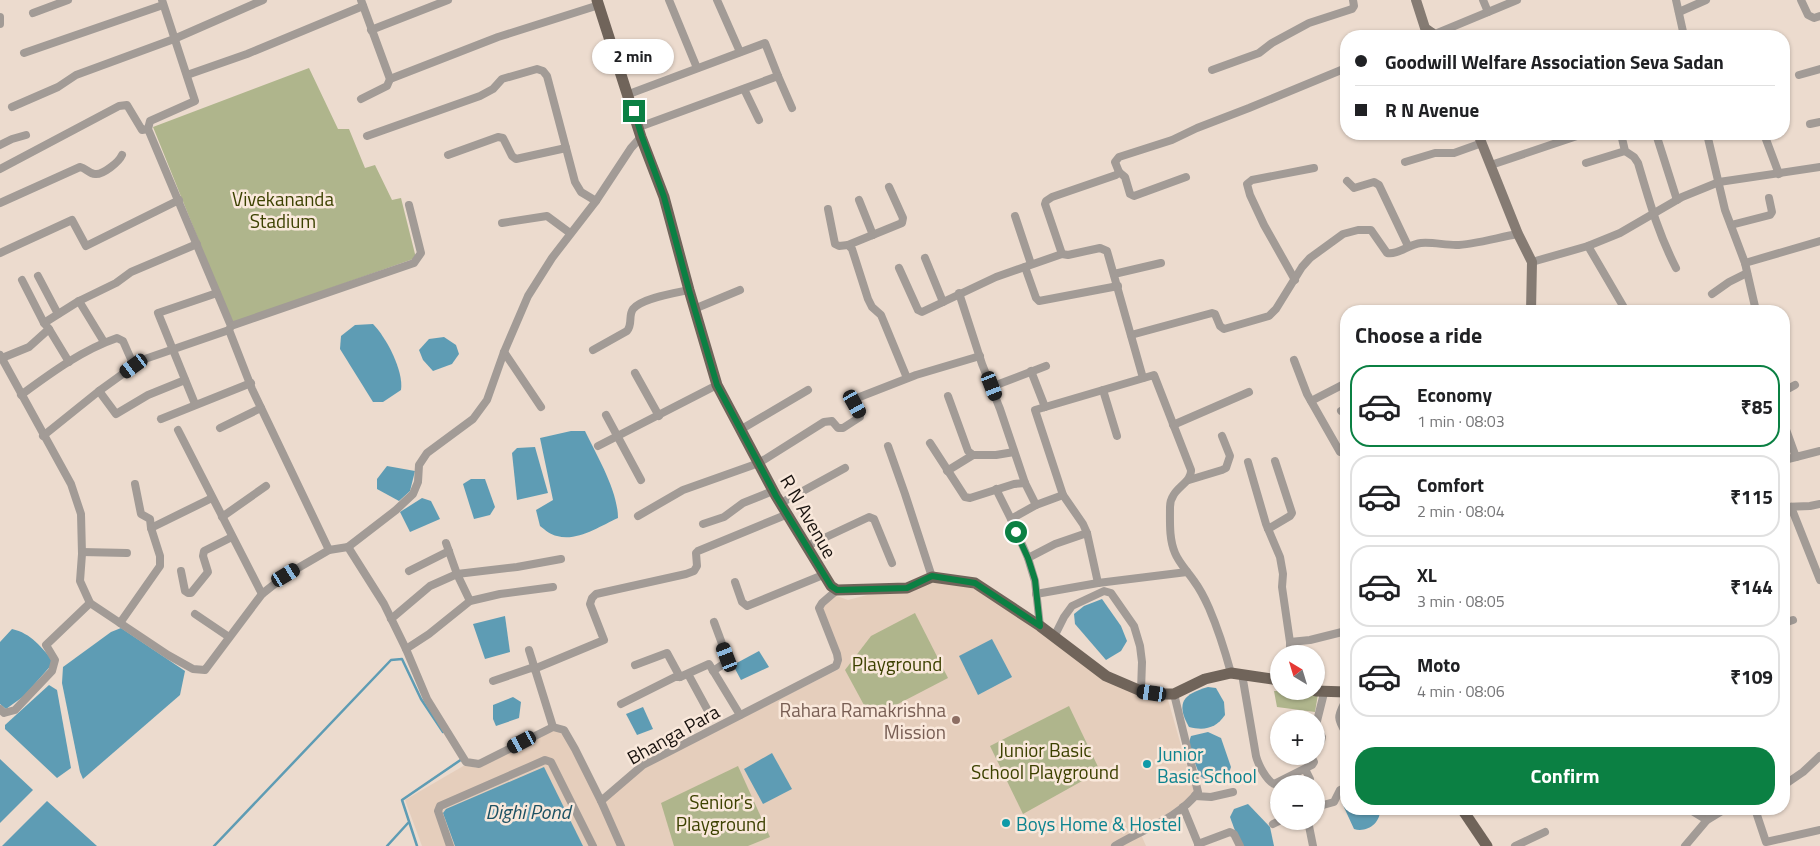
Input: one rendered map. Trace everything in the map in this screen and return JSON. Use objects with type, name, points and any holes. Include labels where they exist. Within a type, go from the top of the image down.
[{"type":"main road","name":"R N Avenue","points":[[598,2],[640,132],[664,197],[694,309],[717,385],[773,491],[823,575],[831,586],[837,590]]},
{"type":"main road","points":[[837,590],[907,588],[932,576],[975,583],[1040,626],[1106,676],[1141,691],[1174,694],[1205,679],[1231,673],[1270,679]]},
{"type":"main road","points":[[1325,692],[1340,692]]},
{"type":"main road","points":[[1466,815],[1487,846]]},
{"type":"street","points":[[34,12],[68,0]]},
{"type":"street","points":[[12,107],[58,87],[76,75],[174,39],[264,0]]},
{"type":"street","points":[[424,0],[427,8]]},
{"type":"street","points":[[371,30],[448,0]]},
{"type":"street","points":[[669,0],[697,68]]},
{"type":"street","points":[[717,0],[740,52]]},
{"type":"street","points":[[1212,70],[1259,53],[1272,43],[1310,23],[1352,10],[1354,6],[1352,0]]},
{"type":"street","points":[[1416,0],[1427,30]]},
{"type":"street","points":[[1482,0],[1488,12]]},
{"type":"street","points":[[1443,30],[1517,0]]},
{"type":"street","points":[[1676,0],[1683,30]]},
{"type":"street","points":[[1679,12],[1706,0]]},
{"type":"street","points":[[1801,0],[1808,15],[1814,18],[1820,16]]},
{"type":"street","points":[[390,79],[598,2]]},
{"type":"street","points":[[24,52],[163,3],[194,101],[150,121],[148,129],[217,293],[261,408],[329,550]]},
{"type":"street","points":[[187,75],[247,54],[362,3],[390,79],[387,86],[361,98]]},
{"type":"street","points":[[0,17],[0,24]]},
{"type":"street","points":[[628,94],[765,42],[792,108]]},
{"type":"street","points":[[367,136],[480,96],[493,89],[502,80],[537,68],[547,76],[575,182],[581,192],[596,201]]},
{"type":"street","points":[[1799,75],[1820,69]]},
{"type":"street","points":[[1186,177],[1134,196],[1130,194],[1125,177],[1119,172],[1115,162],[1119,157],[1172,140],[1197,128],[1340,70]]},
{"type":"street","points":[[197,244],[131,272],[116,283],[79,301],[58,314],[29,347],[1,356],[71,484],[81,514],[82,552],[80,581],[90,603],[168,655],[193,669],[204,670],[262,594],[286,575],[329,550],[348,547],[396,510],[413,494],[418,482],[420,464],[427,453],[473,419],[487,400],[504,352],[528,296],[552,258],[596,201],[632,148],[640,132],[778,76]]},
{"type":"street","points":[[744,89],[758,120]]},
{"type":"street","points":[[0,169],[119,106],[127,105],[142,130],[148,129]]},
{"type":"street","points":[[1810,124],[1820,122]]},
{"type":"street","points":[[0,145],[26,135]]},
{"type":"street","points":[[448,155],[498,137],[503,138],[512,156],[516,159],[566,148]]},
{"type":"street","points":[[1404,162],[1435,153],[1454,153],[1477,140]]},
{"type":"street","points":[[1481,140],[1518,234],[1532,262],[1531,305]]},
{"type":"street","points":[[1491,165],[1565,140]]},
{"type":"street","points":[[1622,140],[1625,151]]},
{"type":"street","points":[[1658,140],[1677,200]]},
{"type":"street","points":[[1708,140],[1725,210],[1744,263],[1755,305]]},
{"type":"street","points":[[1766,140],[1779,174]]},
{"type":"street","points":[[1586,163],[1625,151],[1634,156],[1638,162],[1663,242],[1676,268]]},
{"type":"street","points":[[0,203],[80,168],[84,168],[94,174],[99,174],[119,162],[122,155]]},
{"type":"street","points":[[1532,262],[1588,246],[1620,233],[1677,200],[1719,182],[1820,167]]},
{"type":"street","points":[[1295,280],[1264,225],[1247,184],[1252,180],[1314,168]]},
{"type":"street","points":[[1062,254],[1045,204],[1046,202],[1049,198],[1116,176],[1119,172]]},
{"type":"street","points":[[1347,181],[1354,188],[1374,182],[1379,184],[1408,246]]},
{"type":"street","points":[[828,210],[835,244],[839,246],[848,245],[900,225],[903,221],[889,188]]},
{"type":"street","points":[[1731,225],[1770,215],[1772,212],[1769,198]]},
{"type":"street","points":[[0,253],[72,220],[86,246],[179,200]]},
{"type":"street","points":[[859,200],[873,235]]},
{"type":"street","points":[[44,436],[99,391],[142,360],[414,263],[422,253],[409,206]]},
{"type":"street","points":[[502,223],[548,216],[570,233]]},
{"type":"street","points":[[1015,216],[1036,298],[1039,301],[1118,286]]},
{"type":"street","points":[[1131,335],[1212,312],[1215,314],[1220,326],[1224,329],[1269,316],[1276,310],[1305,262],[1343,234],[1358,230],[1371,230],[1387,253],[1392,254],[1408,246],[1433,242],[1456,245],[1518,234]]},
{"type":"street","points":[[1744,263],[1820,241]]},
{"type":"street","points":[[848,245],[852,249],[868,299],[872,307],[881,315],[907,378]]},
{"type":"street","points":[[1588,246],[1622,305]]},
{"type":"street","points":[[899,268],[920,312],[924,312],[996,276],[1062,254],[1068,255],[1103,248],[1108,254],[1118,286],[1143,378]]},
{"type":"street","points":[[925,258],[943,302]]},
{"type":"street","points":[[1114,274],[1161,263]]},
{"type":"street","points":[[1712,294],[1729,282],[1747,273]]},
{"type":"street","points":[[38,276],[58,314]]},
{"type":"street","points":[[22,280],[69,362]]},
{"type":"street","points":[[593,350],[627,330],[631,323],[631,314],[636,306],[658,296],[689,290]]},
{"type":"street","points":[[694,309],[740,290]]},
{"type":"street","points":[[195,404],[158,313],[217,293]]},
{"type":"street","points":[[959,293],[982,364],[992,386],[1025,483],[1036,505]]},
{"type":"street","points":[[79,301],[104,342]]},
{"type":"street","points":[[21,395],[69,362],[104,342],[117,338],[121,339],[134,366]]},
{"type":"street","points":[[504,352],[541,407]]},
{"type":"street","points":[[638,516],[683,490],[759,463],[824,422],[832,421],[838,428],[843,428],[860,417],[855,404],[857,398],[907,378],[980,356]]},
{"type":"street","points":[[1294,360],[1311,401],[1340,452]]},
{"type":"street","points":[[992,386],[1046,366]]},
{"type":"street","points":[[1031,372],[1045,407]]},
{"type":"street","points":[[635,373],[659,416]]},
{"type":"street","points":[[1098,583],[1087,533],[1063,495],[1035,410],[1154,374],[1191,470],[1192,475],[1189,480]]},
{"type":"street","points":[[99,391],[116,414],[148,395],[185,380]]},
{"type":"street","points":[[161,419],[251,383]]},
{"type":"street","points":[[598,446],[717,385]]},
{"type":"street","points":[[1790,387],[1794,385]]},
{"type":"street","points":[[1311,401],[1340,386]]},
{"type":"street","points":[[740,430],[808,390]]},
{"type":"street","points":[[1103,390],[1117,436]]},
{"type":"street","points":[[1173,425],[1249,392]]},
{"type":"street","points":[[948,396],[968,451],[973,455]]},
{"type":"street","points":[[220,428],[261,408]]},
{"type":"street","points":[[606,415],[641,480]]},
{"type":"street","points":[[178,430],[262,594]]},
{"type":"street","points":[[1222,436],[1230,456],[1226,468],[1181,484],[1170,504],[1171,538],[1175,553],[1196,583],[1209,608],[1223,644],[1231,673]]},
{"type":"street","points":[[1790,440],[1796,457]]},
{"type":"street","points":[[930,443],[965,498],[1025,483]]},
{"type":"street","points":[[888,446],[932,576]]},
{"type":"street","points":[[1790,458],[1820,451]]},
{"type":"street","points":[[947,472],[973,455],[996,455],[1014,452]]},
{"type":"street","points":[[1268,529],[1292,513],[1275,461]]},
{"type":"street","points":[[1248,462],[1268,529],[1280,557],[1283,574],[1282,587],[1290,642],[1310,640],[1340,632]]},
{"type":"street","points":[[781,503],[845,468]]},
{"type":"street","points":[[120,623],[160,566],[160,556],[150,519],[142,514],[135,484]]},
{"type":"street","points":[[222,517],[266,486]]},
{"type":"street","points":[[996,489],[1028,558],[1035,580],[1040,626]]},
{"type":"street","points":[[703,524],[724,517],[743,503],[773,491]]},
{"type":"street","points":[[1011,520],[1036,505],[1063,495]]},
{"type":"street","points":[[151,528],[212,498]]},
{"type":"street","points":[[1790,507],[1820,504]]},
{"type":"street","points":[[492,681],[534,668],[604,640],[590,604],[596,594],[694,571],[697,566],[696,553],[698,551],[788,514]]},
{"type":"street","points":[[1790,514],[1820,580]]},
{"type":"street","points":[[807,546],[872,517],[892,564]]},
{"type":"street","points":[[1028,558],[1055,544],[1087,533]]},
{"type":"street","points":[[181,571],[185,591],[188,594],[191,593],[208,572],[203,553],[232,537]]},
{"type":"street","points":[[446,543],[470,602]]},
{"type":"street","points":[[348,547],[362,567],[391,619],[427,699],[466,762],[479,764],[553,727],[564,730],[601,801],[621,846]]},
{"type":"street","points":[[409,571],[449,551]]},
{"type":"street","points":[[82,552],[128,553]]},
{"type":"street","points":[[391,619],[430,586],[457,574],[517,567],[561,559]]},
{"type":"street","points":[[1036,594],[1098,583],[1187,572]]},
{"type":"street","points":[[736,582],[742,602],[747,606],[823,575]]},
{"type":"street","points":[[406,649],[429,634],[470,602],[500,594],[553,587]]},
{"type":"street","name":"Bhanga Para","points":[[601,801],[643,765],[836,666],[837,654],[819,608],[837,590]]},
{"type":"street","points":[[1054,637],[1072,606],[1104,591],[1111,593],[1134,626],[1140,646],[1141,691]]},
{"type":"street","points":[[0,709],[4,712],[15,710],[52,671],[55,660],[46,645],[90,603]]},
{"type":"street","points":[[196,614],[229,637]]},
{"type":"street","points":[[713,671],[727,660],[714,622]]},
{"type":"street","points":[[529,650],[553,727]]},
{"type":"street","points":[[634,665],[667,652],[708,709]]},
{"type":"street","points":[[621,704],[709,664],[740,715]]},
{"type":"street","points":[[1244,675],[1256,756],[1258,763],[1270,781],[1274,784],[1312,765]]},
{"type":"street","points":[[1115,846],[1172,816],[1184,807],[1198,792],[1174,694]]},
{"type":"street","points":[[1790,781],[1820,756]]},
{"type":"street","points":[[450,846],[438,812],[440,806],[545,760],[550,762],[593,846]]},
{"type":"street","points":[[1305,769],[1308,775]]},
{"type":"street","points":[[1325,804],[1334,802],[1340,790]]},
{"type":"street","points":[[1195,796],[1211,797],[1233,792]]},
{"type":"street","points":[[1184,807],[1199,845],[1230,832],[1234,834],[1240,846]]},
{"type":"street","points":[[1699,815],[1707,820]]},
{"type":"street","points":[[1685,846],[1707,820],[1716,815]]},
{"type":"street","points":[[1757,815],[1766,844],[1820,830]]},
{"type":"street","points":[[1310,830],[1313,846]]},
{"type":"street","points":[[1515,846],[1545,832]]},
{"type":"shaded area","name":"Rahara Ramakrishna Mission","points":[[933,578],[969,582],[1101,676],[1166,693],[1195,794],[1170,812],[1139,830],[1146,846],[422,846],[405,800],[465,765],[477,768],[552,730],[562,733],[599,804],[647,766],[839,669],[840,653],[821,609],[831,594],[848,600]]},
{"type":"green space","name":"Vivekananda Stadium","points":[[309,68],[338,129],[349,129],[365,168],[375,165],[392,200],[401,198],[416,258],[232,323],[153,127]]},
{"type":"green space","name":"Playground","points":[[915,613],[948,678],[871,718],[845,670],[871,636]]},
{"type":"green space","points":[[1276,700],[1317,700],[1315,710],[1277,707]]},
{"type":"green space","name":"Junior Basic School Playground","points":[[1069,706],[1100,771],[1023,814],[990,746]]},
{"type":"green space","name":"Senior's Playground","points":[[738,766],[770,837],[748,846],[674,846],[661,803]]},
{"type":"water","points":[[373,324],[393,355],[400,374],[401,390],[383,402],[373,402],[340,349],[341,336],[355,325]]},
{"type":"water","points":[[444,337],[456,345],[459,354],[452,364],[433,371],[423,360],[419,350],[429,339]]},
{"type":"water","points":[[571,431],[585,431],[611,485],[618,518],[580,535],[565,537],[553,535],[540,526],[536,510],[553,500],[540,438]]},
{"type":"water","points":[[535,447],[548,493],[517,500],[512,453],[517,448]]},
{"type":"water","points":[[387,466],[415,471],[410,491],[399,501],[377,489],[377,479]]},
{"type":"water","points":[[471,479],[485,479],[495,507],[490,515],[474,519],[463,484]]},
{"type":"water","points":[[422,498],[431,501],[440,519],[410,532],[400,512]]},
{"type":"water","points":[[1102,599],[1121,626],[1127,641],[1121,651],[1106,660],[1075,624],[1074,614],[1084,606]]},
{"type":"water","points":[[505,616],[510,652],[485,659],[473,624]]},
{"type":"water","points":[[121,628],[185,671],[180,695],[83,779],[62,683],[63,667],[111,632]]},
{"type":"water","points":[[12,629],[25,634],[40,646],[54,662],[24,696],[6,709],[0,704],[0,642]]},
{"type":"water","points":[[992,639],[1012,677],[978,695],[959,656]]},
{"type":"water","points":[[759,651],[769,667],[741,680],[733,665]]},
{"type":"water","points":[[49,685],[57,690],[71,768],[57,778],[5,729],[5,725]]},
{"type":"water","points":[[1208,687],[1216,688],[1224,702],[1225,715],[1214,726],[1200,729],[1189,727],[1183,711],[1184,700],[1193,693]]},
{"type":"water","points":[[513,697],[521,702],[519,718],[496,726],[493,719],[493,705]]},
{"type":"water","points":[[643,707],[653,729],[637,735],[626,714]]},
{"type":"water","points":[[1208,732],[1221,738],[1231,767],[1229,773],[1206,780],[1200,776],[1188,745],[1191,736]]},
{"type":"water","points":[[772,753],[792,789],[763,804],[744,769]]},
{"type":"water","points":[[0,759],[33,790],[0,823]]},
{"type":"water","name":"Dighi Pond","points":[[544,767],[583,846],[455,846],[443,813],[446,809]]},
{"type":"water","points":[[47,801],[97,846],[2,846]]},
{"type":"water","points":[[1248,804],[1270,827],[1274,846],[1242,846],[1230,817],[1234,809]]},
{"type":"water","points":[[1348,815],[1380,815],[1376,823],[1372,826],[1364,830],[1354,829]]},
{"type":"waterway","points":[[214,846],[391,660],[402,659],[421,699],[443,732]]},
{"type":"waterway","points":[[417,846],[402,800],[462,759]]},
{"type":"waterway","points":[[387,846],[408,823]]},
{"type":"place","name":"Rahara Ramakrishna Mission","points":[[956,720]]},
{"type":"place","name":"Junior Basic School","points":[[1147,764]]},
{"type":"place","name":"Boys Home & Hostel","points":[[1006,823]]},
{"type":"route","points":[[634,111],[661,187],[717,385],[776,496],[831,586],[837,590],[849,591],[907,588],[932,576],[975,583],[1040,626],[1035,580],[1028,558],[1016,532]]}]
